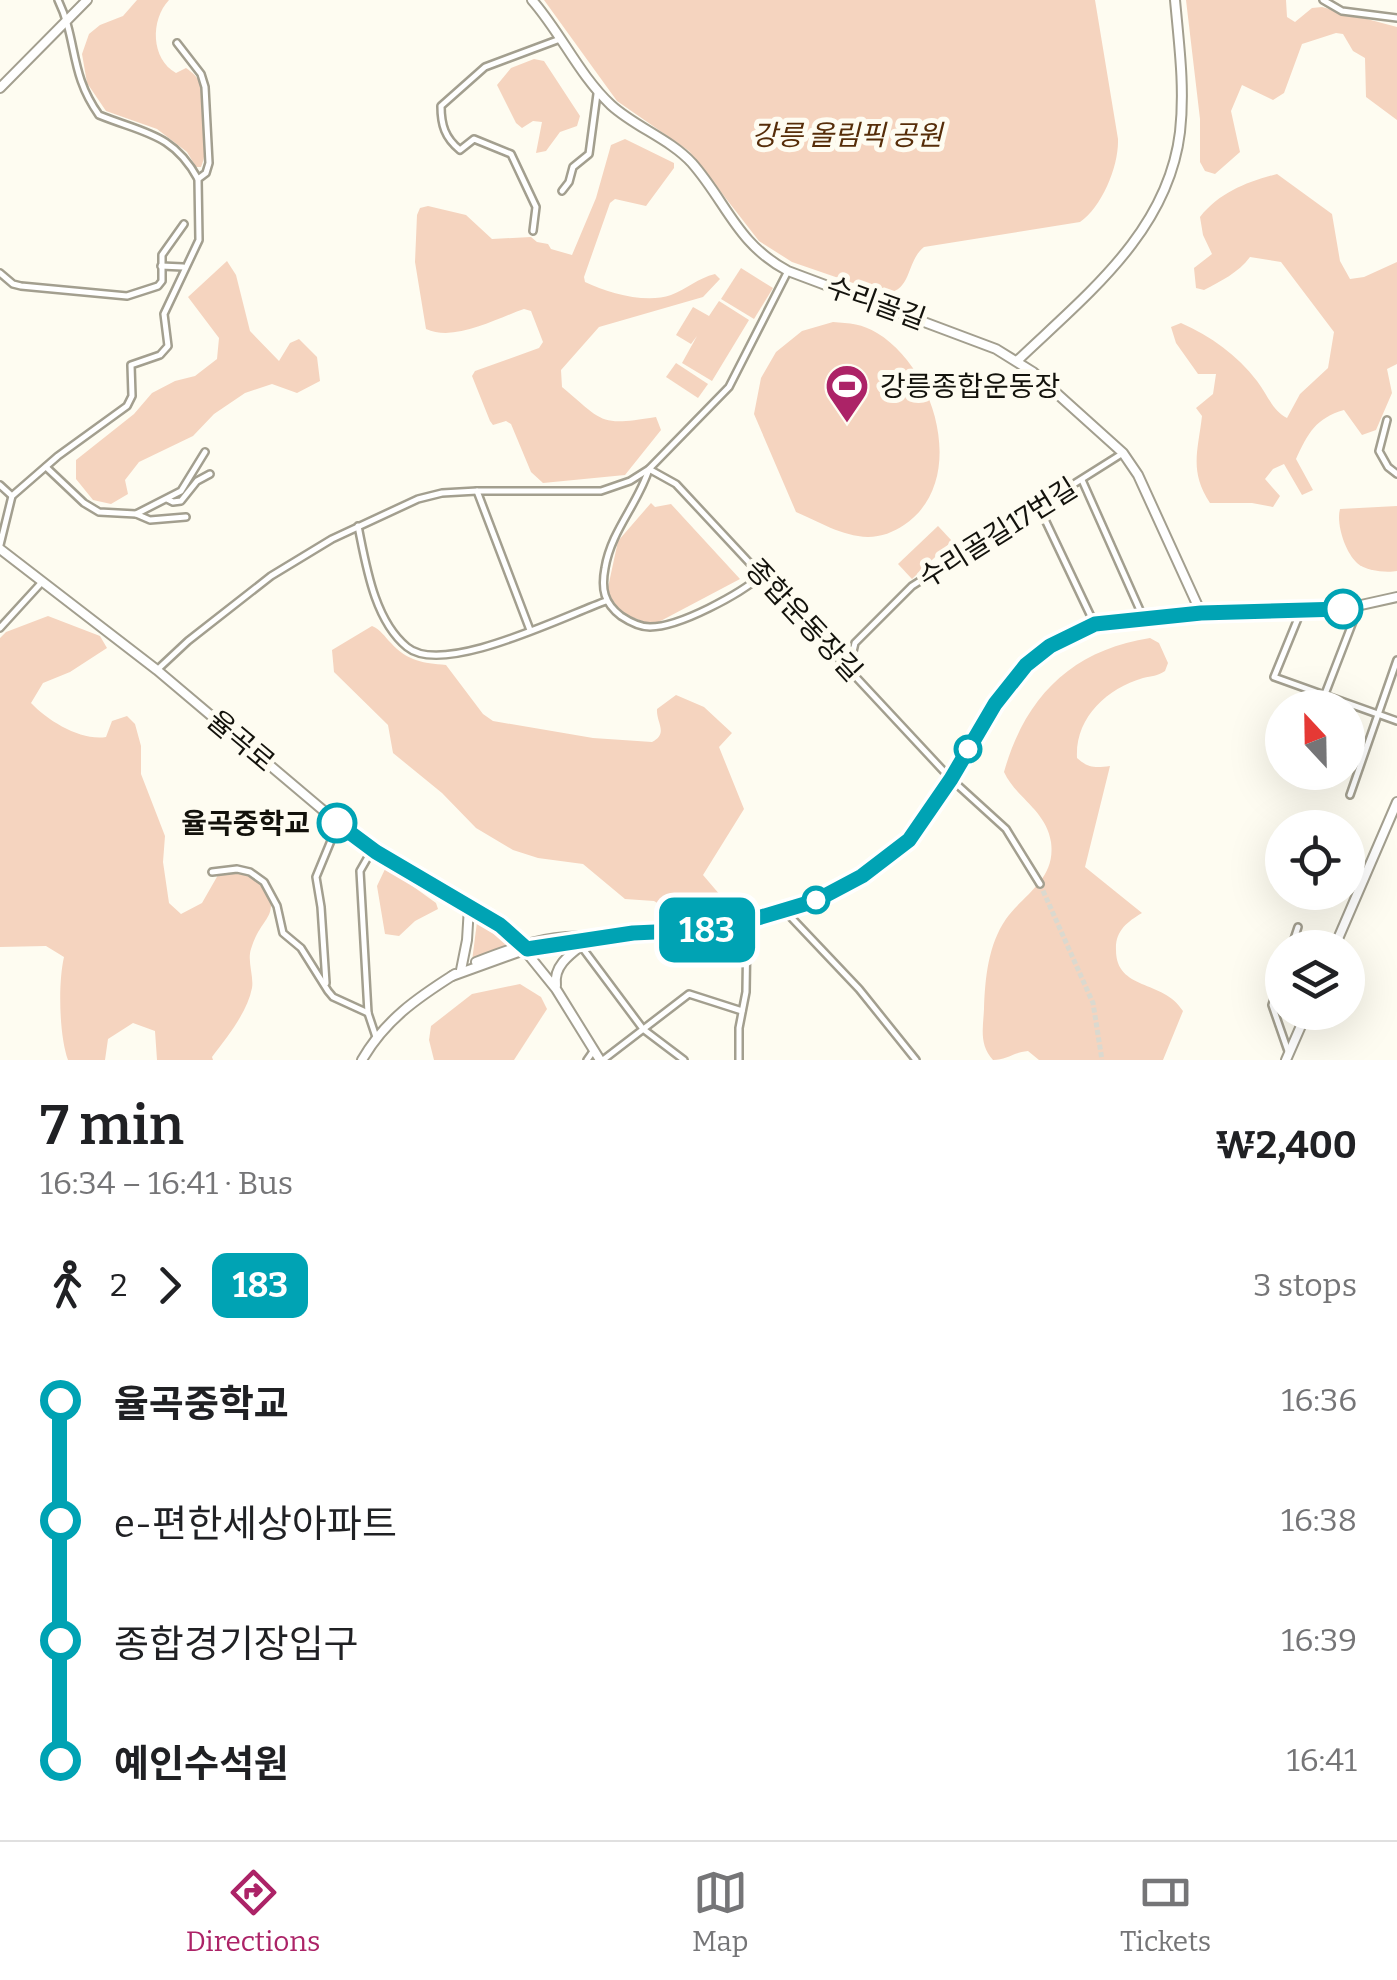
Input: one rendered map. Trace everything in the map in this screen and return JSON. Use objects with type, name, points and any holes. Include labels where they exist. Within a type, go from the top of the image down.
[{"type":"street","points":[[0,547],[12,496],[131,401],[131,365],[160,355],[168,346],[164,314],[199,240],[198,179],[172,144],[99,115],[77,74],[58,0]]},
{"type":"street","points":[[0,88],[87,0]]},
{"type":"street","name":"수리골길","points":[[532,0],[598,91],[624,116],[684,155],[740,233],[764,256],[788,270],[1018,360],[1124,453],[1138,475],[1201,613]]},
{"type":"street","points":[[1018,360],[1116,266],[1140,236],[1168,182],[1176,156],[1182,99],[1175,0]]},
{"type":"street","points":[[1323,0],[1342,11],[1397,18]]},
{"type":"street","points":[[534,231],[536,207],[511,154],[474,139],[460,150],[451,143],[441,124],[442,106],[485,67],[560,39]]},
{"type":"street","points":[[176,42],[206,86],[209,163],[206,174],[198,179]]},
{"type":"street","points":[[562,190],[569,182],[573,166],[589,154],[598,91]]},
{"type":"street","points":[[0,273],[12,284],[22,286],[127,296],[158,286],[162,281],[162,255],[184,224]]},
{"type":"street","points":[[162,266],[185,266]]},
{"type":"street","points":[[155,673],[271,576],[358,526],[418,500],[442,493],[476,491],[601,492],[650,469],[729,386],[788,270]]},
{"type":"street","points":[[1388,420],[1379,451],[1396,472]]},
{"type":"street","points":[[136,514],[182,491],[205,452]]},
{"type":"street","name":"수리골길17번길","points":[[849,669],[855,643],[912,586],[1124,453]]},
{"type":"street","points":[[46,467],[99,512],[136,514],[150,520],[186,518]]},
{"type":"street","points":[[650,469],[608,556],[603,582],[606,601],[635,624],[655,627],[690,616],[762,575]]},
{"type":"street","name":"종합운동장길","points":[[650,469],[676,484],[951,779],[1006,829],[1040,884]]},
{"type":"street","points":[[167,499],[181,501],[197,481],[210,474]]},
{"type":"street","points":[[1082,480],[1143,617]]},
{"type":"street","points":[[0,485],[12,496]]},
{"type":"street","points":[[476,491],[530,630]]},
{"type":"street","points":[[1039,507],[1095,624]]},
{"type":"street","points":[[358,526],[376,598],[395,634],[417,654],[450,657],[606,601]]},
{"type":"street","name":"율곡로","points":[[0,547],[354,837],[510,932],[556,989],[602,1060]]},
{"type":"street","points":[[0,628],[42,582]]},
{"type":"street","points":[[456,973],[507,957],[525,947],[721,929],[748,923],[815,901],[862,876],[909,840],[995,704],[1026,665],[1050,646],[1095,624],[1201,613],[1300,612],[1359,606],[1397,596]]},
{"type":"street","points":[[1327,690],[1359,606]]},
{"type":"street","points":[[1300,612],[1274,676],[1314,690]]},
{"type":"street","points":[[1350,795],[1397,660]]},
{"type":"street","points":[[1365,707],[1397,720]]},
{"type":"street","points":[[1342,930],[1397,802]]},
{"type":"street","points":[[326,986],[322,908],[316,877],[335,831]]},
{"type":"street","points":[[368,858],[360,870],[368,1013],[376,1037]]},
{"type":"street","points":[[212,872],[237,869],[264,882],[277,906],[283,933],[301,948],[333,998],[368,1013]]},
{"type":"street","points":[[456,973],[468,940],[469,907]]},
{"type":"street","points":[[785,910],[860,989],[916,1060]]},
{"type":"street","points":[[739,1060],[738,1028],[746,992],[748,923]]},
{"type":"street","points":[[1297,930],[1298,926]]},
{"type":"street","points":[[510,932],[539,938],[594,938]]},
{"type":"street","points":[[362,1060],[399,1012],[456,973],[525,947],[570,936]]},
{"type":"street","points":[[556,989],[554,976],[558,970],[594,938]]},
{"type":"street","points":[[581,946],[643,1028],[684,1060]]},
{"type":"street","points":[[507,957],[539,966]]},
{"type":"street","points":[[602,1060],[689,994],[742,1011]]},
{"type":"street","points":[[1280,1030],[1288,1057]]},
{"type":"street","points":[[1288,1057],[1299,1030]]},
{"type":"street","points":[[587,1060],[594,1050]]},
{"type":"green space","points":[[137,0],[169,0],[159,18],[156,39],[168,67],[176,73],[186,68],[201,86],[206,127],[201,167],[196,167],[187,152],[157,129],[106,111],[87,83],[82,54],[89,34],[123,16]]},
{"type":"green space","name":"강릉 올림픽 공원","points":[[544,0],[1095,0],[1118,139],[1112,173],[1102,196],[1080,222],[924,247],[904,283],[892,292],[882,293],[792,262],[759,241],[689,151],[617,101]]},
{"type":"green space","points":[[1186,0],[1286,0],[1287,17],[1295,22],[1312,8],[1322,7],[1397,27],[1397,120],[1366,97],[1365,58],[1353,51],[1343,34],[1336,33],[1302,44],[1284,93],[1273,100],[1242,85],[1231,111],[1240,152],[1215,174],[1205,171],[1200,162],[1200,119]]},
{"type":"green space","points":[[534,59],[544,61],[580,116],[577,126],[560,132],[546,151],[536,153],[542,122],[533,121],[522,128],[497,85],[511,68]]},
{"type":"green space","points":[[625,139],[674,163],[674,168],[646,206],[615,199],[610,203],[585,282],[616,293],[650,298],[671,295],[715,274],[720,279],[703,297],[599,327],[561,370],[562,387],[596,415],[613,421],[656,417],[661,430],[625,475],[543,483],[531,472],[511,424],[506,421],[493,425],[490,421],[472,376],[475,371],[539,348],[543,342],[531,311],[524,309],[462,331],[426,329],[415,262],[417,215],[420,208],[428,206],[466,215],[492,239],[531,237],[572,255],[596,198],[611,145]]},
{"type":"green space","points":[[1277,174],[1332,214],[1340,261],[1350,279],[1397,262],[1397,364],[1387,369],[1392,393],[1376,430],[1362,435],[1344,410],[1326,417],[1314,428],[1296,459],[1313,490],[1302,495],[1284,464],[1265,479],[1280,496],[1273,507],[1210,503],[1197,471],[1202,416],[1196,408],[1213,394],[1216,374],[1198,374],[1176,343],[1171,327],[1181,323],[1223,347],[1287,418],[1300,394],[1328,368],[1334,332],[1281,262],[1250,257],[1223,280],[1204,290],[1196,288],[1194,268],[1212,254],[1200,217],[1235,189]]},
{"type":"green space","points":[[227,261],[236,275],[250,331],[279,361],[290,343],[299,339],[317,357],[320,381],[297,393],[272,384],[245,393],[214,414],[193,436],[139,462],[125,480],[128,494],[111,504],[93,500],[76,479],[76,460],[134,414],[152,393],[195,376],[217,359],[219,338],[188,297]]},
{"type":"green space","points":[[741,268],[773,288],[754,319],[721,299]]},
{"type":"green space","points":[[719,301],[749,320],[712,381],[682,363],[697,336],[691,344],[676,335],[693,307],[709,316]]},
{"type":"green space","name":"강릉종합운동장","points":[[833,322],[866,328],[898,350],[929,398],[937,426],[940,455],[936,482],[924,506],[904,525],[878,536],[849,534],[796,512],[754,414],[761,378],[776,352],[802,331]]},
{"type":"green space","points":[[676,363],[708,384],[698,398],[666,377]]},
{"type":"green space","points":[[651,503],[655,507],[671,504],[740,579],[653,625],[621,613],[607,592],[618,541]]},
{"type":"green space","points":[[1397,506],[1397,571],[1361,566],[1342,538],[1340,509]]},
{"type":"green space","points":[[938,526],[952,541],[912,579],[898,564]]},
{"type":"green space","points":[[48,616],[100,636],[107,648],[70,672],[43,683],[31,703],[56,723],[86,736],[106,737],[112,721],[127,716],[135,724],[141,746],[141,774],[165,836],[163,862],[169,903],[181,914],[202,903],[218,875],[241,868],[262,877],[268,891],[271,909],[250,954],[252,983],[246,1007],[213,1060],[157,1060],[155,1031],[133,1023],[108,1039],[105,1060],[68,1060],[60,1009],[64,957],[46,946],[0,947],[0,638]]},
{"type":"green space","points":[[372,626],[409,657],[446,665],[483,714],[493,721],[593,738],[652,742],[661,731],[657,709],[676,695],[704,707],[732,733],[719,747],[744,809],[703,875],[738,916],[707,922],[686,920],[654,901],[625,899],[583,864],[513,850],[476,828],[442,793],[393,753],[388,725],[334,672],[332,650]]},
{"type":"green space","points":[[1150,638],[1159,643],[1168,663],[1165,671],[1129,683],[1105,698],[1081,730],[1077,758],[1092,766],[1110,766],[1085,867],[1142,913],[1118,937],[1118,963],[1124,972],[1164,994],[1183,1011],[1163,1060],[1039,1060],[1028,1051],[993,1060],[983,1030],[991,951],[1006,919],[1044,876],[1051,855],[1043,821],[1004,772],[1013,745],[1039,700],[1075,666],[1097,653]]},
{"type":"green space","points":[[386,867],[436,903],[438,909],[415,921],[399,936],[385,934],[377,886]]},
{"type":"green space","points":[[477,922],[510,945],[472,961]]},
{"type":"green space","points":[[520,984],[541,997],[547,1009],[514,1060],[434,1060],[429,1040],[431,1026],[472,994]]},
{"type":"tunnel","points":[[1040,884],[1093,1003],[1102,1060]]},
{"type":"bus line","name":"183","points":[[337,823],[363,844],[500,925],[527,949],[633,933],[721,929],[815,901],[862,876],[909,840],[995,704],[1026,665],[1050,646],[1095,624],[1118,620],[1343,609]]},
{"type":"place","name":"강릉종합운동장","points":[[847,424]]},
{"type":"place","name":"율곡중학교","points":[[337,823]]}]
